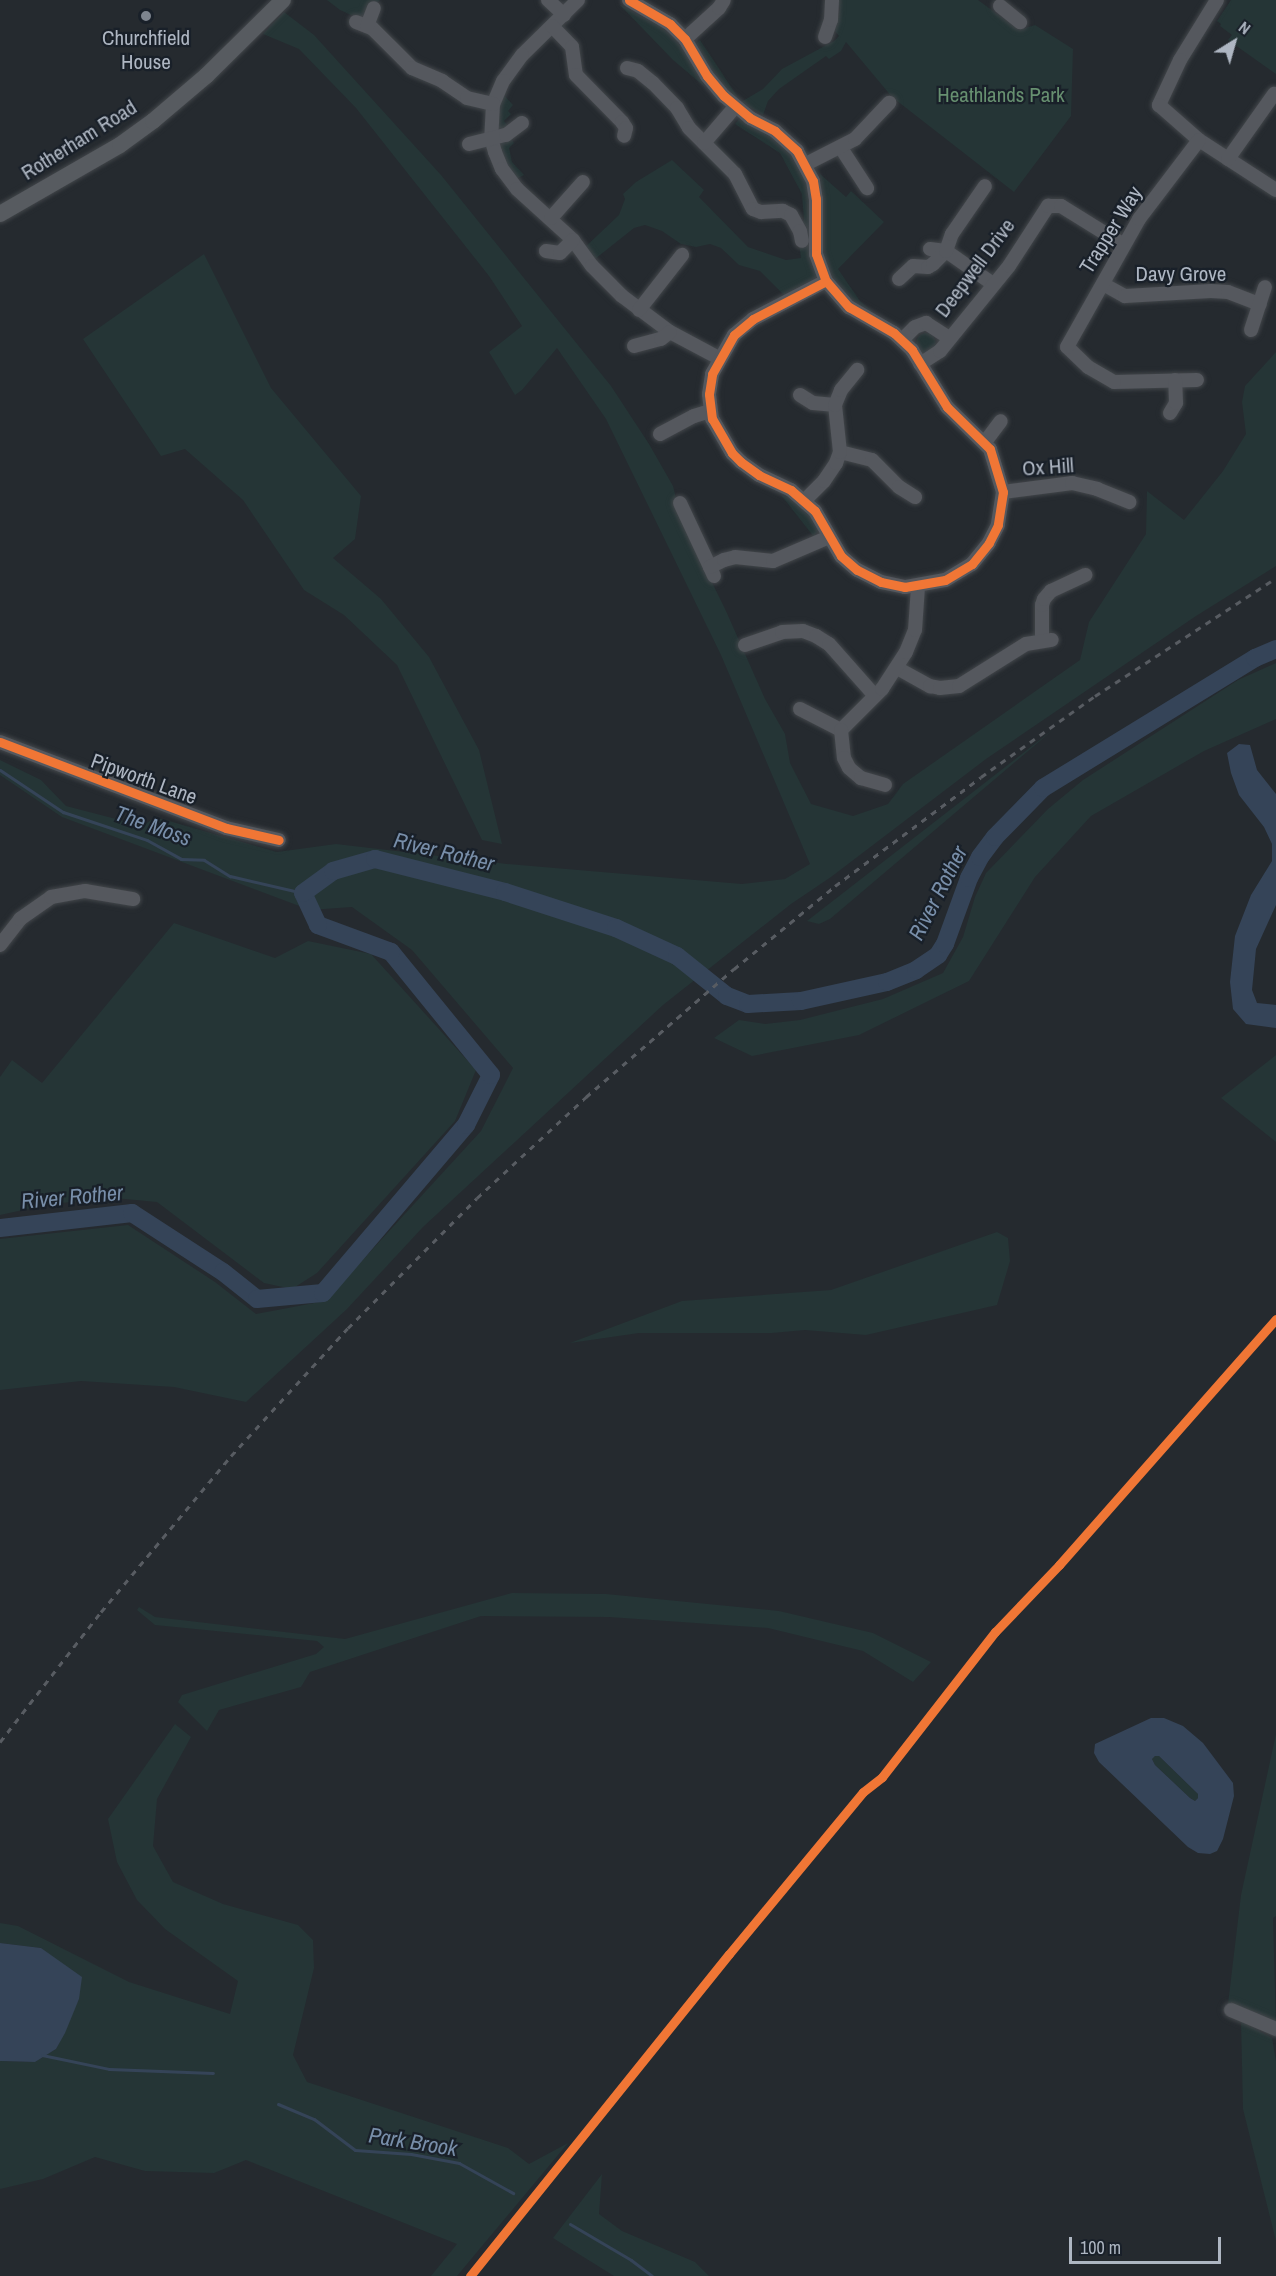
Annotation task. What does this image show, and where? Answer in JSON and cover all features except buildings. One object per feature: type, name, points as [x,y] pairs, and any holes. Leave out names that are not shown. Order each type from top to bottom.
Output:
[{"type":"main road","name":"Rotherham Road","points":[[0,214],[120,145],[153,121],[206,76],[283,0]]},
{"type":"street","points":[[548,0],[564,15]]},
{"type":"street","points":[[578,0],[509,71],[493,104],[491,138],[502,169],[513,184],[573,240],[608,283],[670,333],[719,358]]},
{"type":"street","points":[[629,0],[670,24],[685,39],[715,87],[735,107],[782,136],[806,164],[816,199],[816,254],[826,281],[849,307],[885,327],[902,340],[947,407],[985,442],[996,462],[1003,492],[998,525],[981,554],[954,576],[918,587],[881,582],[863,574],[841,556],[822,521],[804,501],[790,490],[759,475],[741,462],[719,434],[710,411],[712,374],[719,358],[741,327],[826,281]]},
{"type":"street","points":[[685,39],[719,8],[724,0]]},
{"type":"street","points":[[825,37],[831,20],[832,0]]},
{"type":"street","points":[[1217,0],[1180,60],[1159,105],[1199,140],[1276,190]]},
{"type":"street","points":[[999,2],[1020,22]]},
{"type":"street","points":[[374,8],[362,24],[385,41],[412,69],[441,81],[467,98],[493,104]]},
{"type":"street","points":[[552,26],[572,47],[576,75],[622,122],[626,128],[624,136]]},
{"type":"street","points":[[627,68],[638,71],[653,83],[704,143],[735,174],[753,209],[761,212],[783,211],[790,215],[800,231],[802,241]]},
{"type":"street","points":[[1228,159],[1275,94]]},
{"type":"street","points":[[806,164],[841,148],[871,125],[889,103]]},
{"type":"street","points":[[704,143],[735,107]]},
{"type":"street","points":[[469,144],[506,135],[522,123]]},
{"type":"street","name":"Trapper Way","points":[[1175,380],[1114,382],[1088,367],[1066,347],[1073,331],[1103,284],[1139,219],[1199,140]]},
{"type":"street","points":[[841,148],[867,188]]},
{"type":"street","points":[[551,218],[583,182]]},
{"type":"street","points":[[899,279],[913,267],[928,267],[946,251],[952,234],[985,186]]},
{"type":"street","name":"Deepwell Drive","points":[[920,364],[940,351],[1019,252],[1035,222],[1048,206],[1061,206],[1124,245]]},
{"type":"street","points":[[546,251],[560,253],[573,240]]},
{"type":"street","points":[[930,249],[946,251],[993,284]]},
{"type":"street","points":[[639,310],[682,255]]},
{"type":"street","name":"Davy Grove","points":[[1103,284],[1125,296],[1228,292],[1260,304]]},
{"type":"street","points":[[1251,330],[1265,287]]},
{"type":"street","name":"Deepwell Drive","points":[[902,340],[915,327],[926,323],[949,338]]},
{"type":"street","points":[[634,346],[661,339],[670,333]]},
{"type":"street","points":[[804,501],[830,473],[840,452],[835,405],[841,390],[857,370]]},
{"type":"street","points":[[1170,413],[1176,403],[1175,380],[1197,380]]},
{"type":"street","points":[[800,395],[813,403],[835,405]]},
{"type":"street","points":[[660,434],[694,416],[710,411]]},
{"type":"street","points":[[985,442],[1001,421]]},
{"type":"street","points":[[840,452],[872,460],[899,487],[915,497]]},
{"type":"street","name":"Ox Hill","points":[[1003,492],[1072,483],[1097,489],[1130,502]]},
{"type":"street","points":[[680,503],[712,571],[735,557],[773,561],[829,537]]},
{"type":"street","points":[[897,668],[930,686],[940,688],[959,686],[1016,650],[1047,640],[1041,605],[1044,599],[1051,591],[1085,575]]},
{"type":"street","points":[[841,730],[875,696],[897,668],[914,636],[918,612],[918,587]]},
{"type":"street","points":[[745,645],[782,632],[803,632],[816,636],[829,644],[875,696]]},
{"type":"street","points":[[800,709],[841,730]]},
{"type":"street","points":[[841,730],[844,758],[849,768],[861,778],[885,785]]},
{"type":"street","name":"Pipworth Lane","points":[[0,742],[226,828],[279,840]]},
{"type":"street","points":[[0,945],[20,920],[51,897],[85,891],[133,899]]},
{"type":"street","points":[[1231,2010],[1276,2029]]},
{"type":"green space","points":[[327,0],[380,0],[360,19],[340,10]]},
{"type":"green space","name":"Heathlands Park","points":[[838,0],[978,0],[1019,30],[1035,25],[1073,49],[1071,116],[1014,192],[892,97],[846,42],[841,51],[829,59],[826,56],[779,89],[768,101],[763,115],[741,102],[763,89],[782,69],[834,41],[839,36],[835,31],[840,9]]},
{"type":"green space","points":[[1231,0],[1276,0],[1276,74],[1228,40],[1232,35],[1217,21]]},
{"type":"green space","points":[[619,4],[661,27],[673,37],[683,49],[705,87],[673,60]]},
{"type":"green space","points":[[284,12],[314,35],[441,175],[611,386],[673,486],[682,521],[726,611],[765,699],[785,734],[790,763],[811,804],[853,816],[888,804],[903,784],[1080,660],[1089,622],[1146,534],[1147,491],[1184,520],[1223,471],[1246,434],[1242,402],[1245,386],[1276,352],[1276,566],[1196,616],[986,759],[831,877],[791,904],[663,1005],[423,1227],[347,1309],[246,1402],[174,1387],[81,1381],[0,1390],[0,1239],[128,1225],[215,1282],[256,1314],[325,1301],[481,1131],[513,1068],[412,950],[352,907],[310,910],[62,817],[0,775],[0,760],[41,780],[66,806],[143,826],[155,817],[277,852],[336,844],[507,864],[742,884],[785,879],[810,864],[721,655],[606,419],[557,348],[522,390],[515,395],[489,352],[522,326],[489,276],[356,108],[299,49],[263,34]]},
{"type":"green space","points":[[700,40],[739,99],[735,102],[712,73],[696,44]]},
{"type":"green space","points":[[503,94],[513,105],[508,111],[511,114],[504,121],[507,125],[504,128],[514,143],[509,148],[512,162],[524,175],[514,180],[499,145],[497,114]]},
{"type":"green space","points":[[744,113],[797,151],[816,215],[826,281],[790,301],[760,271],[739,265],[721,248],[710,244],[696,247],[681,244],[662,231],[645,225],[634,228],[590,263],[581,251],[619,215],[625,199],[623,194],[636,182],[672,160],[704,190],[699,197],[748,247],[786,260],[801,258],[797,227],[804,220],[802,194],[780,153],[735,124]]},
{"type":"green space","points":[[820,174],[846,197],[851,191],[884,222],[838,269],[860,301],[872,311],[870,314],[860,309],[831,279],[823,259]]},
{"type":"green space","points":[[204,254],[271,388],[361,496],[355,539],[333,558],[381,599],[429,657],[479,750],[502,844],[482,840],[397,665],[344,615],[304,590],[243,500],[185,449],[161,456],[83,339]]},
{"type":"green space","points":[[926,333],[933,336],[936,343],[933,350],[926,353],[919,350],[916,343],[919,336]]},
{"type":"green space","points":[[781,495],[790,498],[811,515],[819,529],[814,537]]},
{"type":"green space","points":[[1276,663],[1276,719],[1204,751],[1091,816],[1035,877],[969,981],[859,1035],[752,1056],[714,1038],[739,1020],[765,1024],[800,1020],[883,999],[943,973],[963,937],[975,897],[986,873],[1048,809],[1083,780],[1238,680]]},
{"type":"green space","points":[[1054,729],[830,919],[819,924],[807,921]]},
{"type":"green space","points":[[174,923],[275,958],[308,941],[371,954],[476,1070],[455,1121],[317,1273],[292,1289],[264,1283],[157,1202],[115,1198],[50,1204],[0,1215],[0,1077],[12,1060],[42,1083]]},
{"type":"green space","points":[[1276,1055],[1276,1142],[1221,1098]]},
{"type":"green space","points":[[997,1232],[1008,1238],[1010,1261],[997,1305],[866,1335],[805,1330],[772,1333],[639,1333],[570,1343],[682,1301],[831,1290]]},
{"type":"green space","points":[[512,1593],[606,1594],[779,1611],[873,1633],[931,1662],[913,1682],[863,1651],[768,1628],[609,1617],[481,1616],[310,1672],[301,1687],[219,1710],[207,1731],[178,1702],[182,1695],[316,1654],[324,1647],[317,1641],[155,1625],[137,1610],[139,1607],[155,1617],[345,1639]]},
{"type":"green space","points":[[175,1724],[191,1737],[157,1799],[153,1846],[173,1882],[223,1904],[298,1925],[313,1940],[314,1968],[293,2055],[307,2082],[508,2148],[529,2164],[568,2143],[457,2276],[431,2276],[457,2244],[246,2160],[214,2173],[145,2171],[95,2157],[43,2179],[0,2189],[0,2061],[35,2062],[56,2049],[79,1999],[41,1948],[0,1943],[0,1923],[18,1926],[129,1982],[230,2014],[238,1981],[165,1929],[137,1900],[117,1862],[108,1819]]},
{"type":"green space","points":[[1276,1734],[1276,1916],[1273,1918],[1276,2025],[1228,2004],[1241,1895]]},
{"type":"green space","points":[[1159,1756],[1198,1794],[1195,1801],[1155,1765],[1152,1759]]},
{"type":"green space","points":[[1241,2021],[1272,2038],[1276,2061],[1276,2241],[1243,2109]]},
{"type":"green space","points":[[602,2174],[599,2214],[622,2231],[695,2262],[709,2276],[614,2276],[553,2238]]},
{"type":"water","points":[[1239,744],[1250,745],[1257,770],[1276,794],[1276,905],[1256,949],[1252,990],[1257,1003],[1276,1005],[1276,1028],[1246,1024],[1233,1009],[1230,982],[1235,936],[1251,895],[1272,861],[1272,844],[1264,827],[1239,795],[1231,773],[1227,753]]},
{"type":"water","points":[[1151,1718],[1164,1718],[1183,1726],[1203,1743],[1233,1783],[1234,1796],[1223,1839],[1217,1851],[1210,1854],[1198,1853],[1188,1847],[1099,1762],[1094,1753],[1095,1744]],"holes":[[[1159,1756],[1198,1794],[1195,1801],[1155,1765],[1152,1759]]]},
{"type":"water","points":[[0,1943],[41,1948],[82,1977],[79,1999],[65,2033],[56,2049],[35,2062],[0,2061]]},
{"type":"waterway","name":"River Rother","points":[[0,1228],[132,1213],[223,1272],[257,1299],[323,1293],[466,1125],[491,1075],[391,952],[318,925],[303,893],[333,871],[375,859],[505,892],[616,928],[677,956],[727,996],[748,1004],[801,1001],[887,982],[916,970],[938,955],[945,944],[969,878],[980,857],[995,837],[1043,788],[1255,658],[1276,649]]},
{"type":"waterway","name":"The Moss","points":[[0,770],[63,812],[147,840],[181,859],[204,860],[230,876],[303,893]]},
{"type":"waterway","name":"Park Brook","points":[[42,2055],[109,2069],[213,2073]]},
{"type":"waterway","name":"Park Brook","points":[[278,2104],[314,2119],[355,2150],[411,2154],[459,2163],[513,2193]]},
{"type":"waterway","name":"Park Brook","points":[[570,2224],[631,2260],[652,2276]]},
{"type":"railway","points":[[0,1742],[101,1612],[231,1456],[348,1328],[477,1198],[586,1097],[734,969],[835,886],[981,777],[1095,696],[1276,578]]},
{"type":"cycle path","points":[[629,0],[670,24],[685,39],[707,76],[724,96],[750,118],[775,131],[797,151],[813,181],[816,199],[816,254],[826,281],[849,307],[894,333],[912,350],[947,407],[990,449],[1003,492],[998,525],[989,543],[972,564],[945,580],[905,587],[881,582],[857,570],[841,556],[815,511],[791,490],[759,475],[741,462],[732,453],[712,419],[709,394],[712,374],[734,335],[753,319],[826,281]]},
{"type":"cycle path","points":[[0,742],[226,828],[279,840]]},
{"type":"cycle path","points":[[470,2276],[729,1954],[863,1792],[882,1777],[995,1632],[1059,1565],[1276,1319]]},
{"type":"place","name":"Churchfield House","points":[[146,16]]}]
